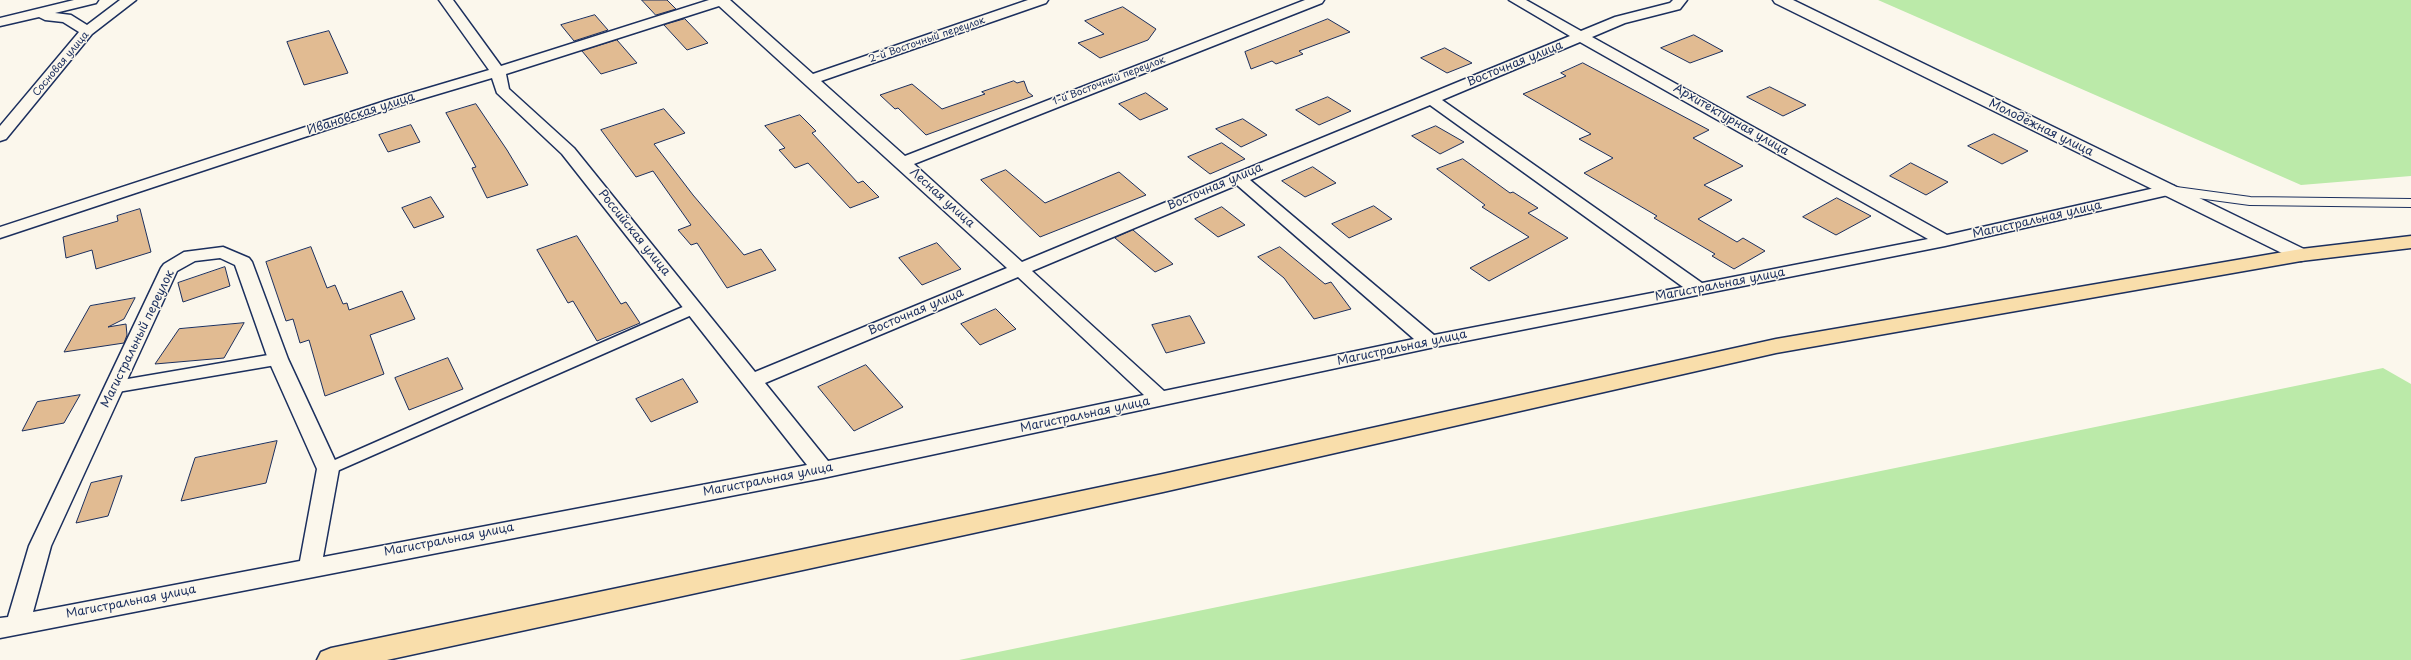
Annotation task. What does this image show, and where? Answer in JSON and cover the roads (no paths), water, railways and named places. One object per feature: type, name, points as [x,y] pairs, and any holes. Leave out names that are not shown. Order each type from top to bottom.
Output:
[{"type":"highway","points":[[331,660],[1155,485],[1776,346],[2301,255],[2411,242]]},
{"type":"street","points":[[0,22],[92,0]]},
{"type":"street","name":"Сосновая улица","points":[[0,136],[87,31],[129,0]]},
{"type":"street","name":"Российская улица","points":[[446,0],[498,72],[502,90],[568,151],[823,470]]},
{"type":"street","name":"Ивановская улица","points":[[0,233],[393,103],[498,72],[722,0]]},
{"type":"street","name":"Лесная улица","points":[[722,0],[812,79],[902,163],[1021,269],[1160,399]]},
{"type":"street","name":"2-й Восточный переулок","points":[[812,79],[1041,0]]},
{"type":"street","name":"1-й Восточный переулок","points":[[902,163],[1317,0]]},
{"type":"street","name":"Архитектурная улица","points":[[1516,0],[1584,36],[1945,241]]},
{"type":"street","name":"Восточная улица","points":[[752,381],[1021,269],[1236,177],[1620,20],[1675,6],[1680,0]]},
{"type":"street","name":"Молодёжная улица","points":[[1781,0],[2301,255]]},
{"type":"street","points":[[32,15],[66,18],[87,31]]},
{"type":"street","points":[[1430,98],[1698,289]]},
{"type":"street","points":[[1236,177],[1430,342]]},
{"type":"street","name":"Магистральная улица","points":[[9,626],[310,567],[823,470],[1430,342],[1945,241],[2168,190]]},
{"type":"street","name":"Магистральный переулок","points":[[9,626],[40,546],[170,268],[190,256],[223,252],[242,262],[278,359],[328,468]]},
{"type":"street","points":[[310,567],[328,468]]},
{"type":"lane","points":[[2168,190],[2250,201],[2411,203]]},
{"type":"lane","points":[[328,468],[694,308]]},
{"type":"lane","points":[[114,387],[278,359]]}]
